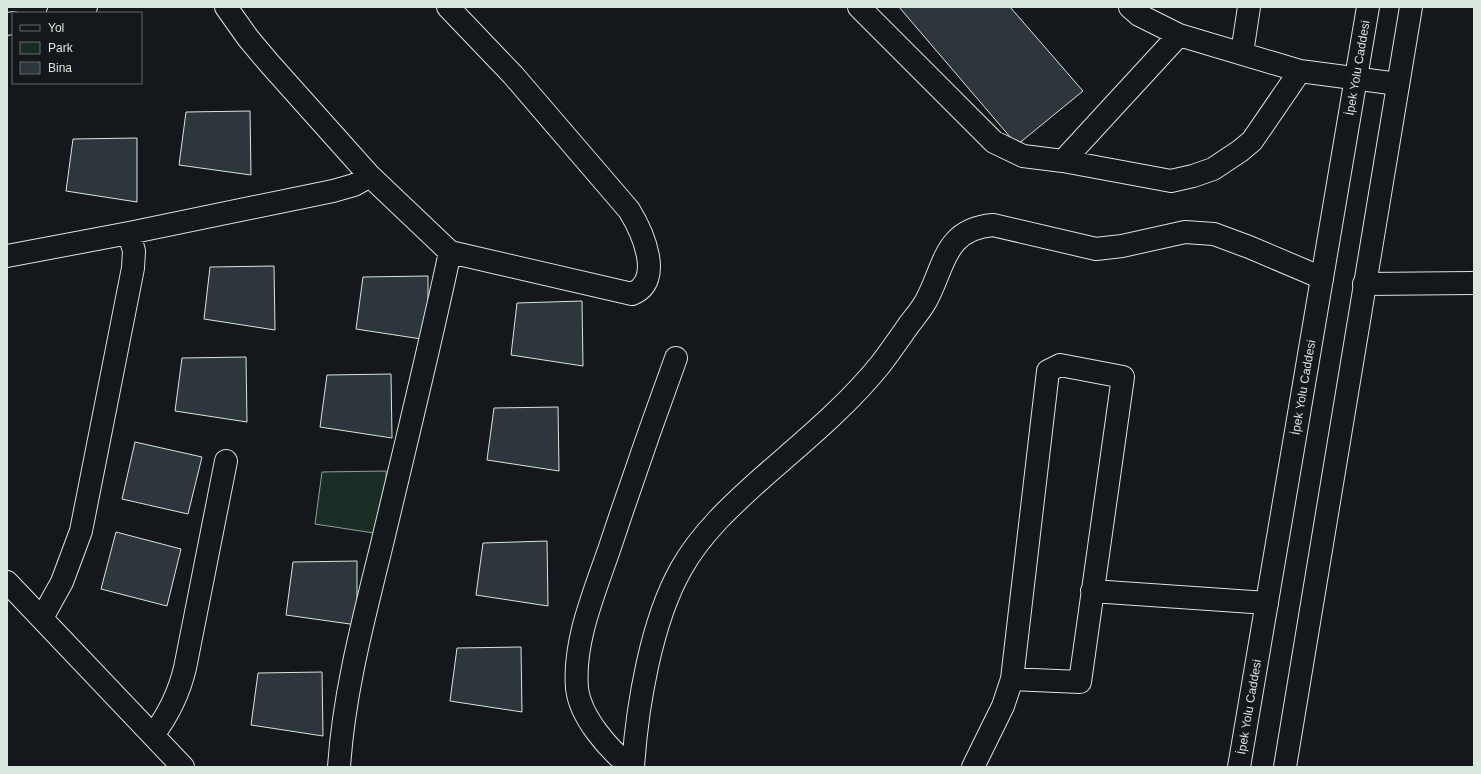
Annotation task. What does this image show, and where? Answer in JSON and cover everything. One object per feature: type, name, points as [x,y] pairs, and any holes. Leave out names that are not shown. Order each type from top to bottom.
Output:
[{"type":"main road","points":[[63,12],[86,7]]},
{"type":"main road","points":[[226,7],[248,38],[269,63],[370,176],[450,252],[632,294],[644,287],[648,276],[647,247],[629,210],[513,75],[448,7]]},
{"type":"main road","points":[[858,7],[994,142],[1023,156],[1063,161],[1172,181],[1193,176],[1213,168],[1227,161],[1252,141],[1300,71]]},
{"type":"main road","points":[[1130,7],[1139,15],[1179,35],[1300,71],[1398,84]]},
{"type":"main road","points":[[1242,53],[1249,7]]},
{"type":"main road","name":"İpek Yolu Caddesi","points":[[1239,767],[1368,7]]},
{"type":"main road","points":[[1285,767],[1411,7]]},
{"type":"main road","points":[[1063,161],[1179,35]]},
{"type":"main road","points":[[7,256],[129,233],[344,189],[370,176]]},
{"type":"main road","points":[[632,767],[636,732],[655,637],[667,599],[681,569],[707,531],[734,503],[843,405],[880,364],[926,302],[949,248],[958,238],[968,231],[980,226],[993,226],[1096,249],[1122,246],[1186,232],[1214,234],[1322,278]]},
{"type":"main road","points":[[42,618],[62,582],[81,531],[133,268],[134,251],[129,233]]},
{"type":"main road","points":[[339,767],[345,714],[355,656],[429,350],[450,252]]},
{"type":"main road","points":[[1364,284],[1474,283]]},
{"type":"main road","points":[[632,767],[616,754],[597,732],[582,704],[577,689],[580,651],[590,606],[676,358]]},
{"type":"main road","points":[[973,767],[1003,706],[1012,679],[1048,371],[1060,365],[1123,377],[1080,682],[1012,679]]},
{"type":"main road","points":[[153,735],[172,707],[182,681],[226,461]]},
{"type":"main road","points":[[7,582],[183,767]]},
{"type":"main road","points":[[1092,591],[1266,603]]},
{"type":"green space","points":[[386,471],[387,535],[315,524],[322,472]]},
{"type":"building","points":[[899,7],[1010,7],[1083,91],[1017,145]]},
{"type":"building","points":[[250,111],[251,175],[179,165],[186,112]]},
{"type":"building","points":[[137,138],[137,202],[66,191],[73,139]]},
{"type":"building","points":[[274,266],[275,330],[204,319],[210,267]]},
{"type":"building","points":[[428,276],[428,340],[356,329],[363,277]]},
{"type":"building","points":[[582,301],[583,366],[511,355],[517,303]]},
{"type":"building","points":[[246,357],[247,422],[175,411],[182,358]]},
{"type":"building","points":[[391,374],[392,438],[320,427],[327,375]]},
{"type":"building","points":[[558,407],[559,471],[487,460],[494,408]]},
{"type":"building","points":[[135,442],[202,457],[188,514],[122,499]]},
{"type":"building","points":[[116,532],[181,549],[167,606],[101,589]]},
{"type":"building","points":[[547,541],[548,606],[476,595],[483,543]]},
{"type":"building","points":[[357,561],[357,625],[286,615],[293,562]]},
{"type":"building","points":[[521,647],[522,712],[450,701],[457,648]]},
{"type":"building","points":[[322,672],[323,736],[251,725],[258,673]]}]
